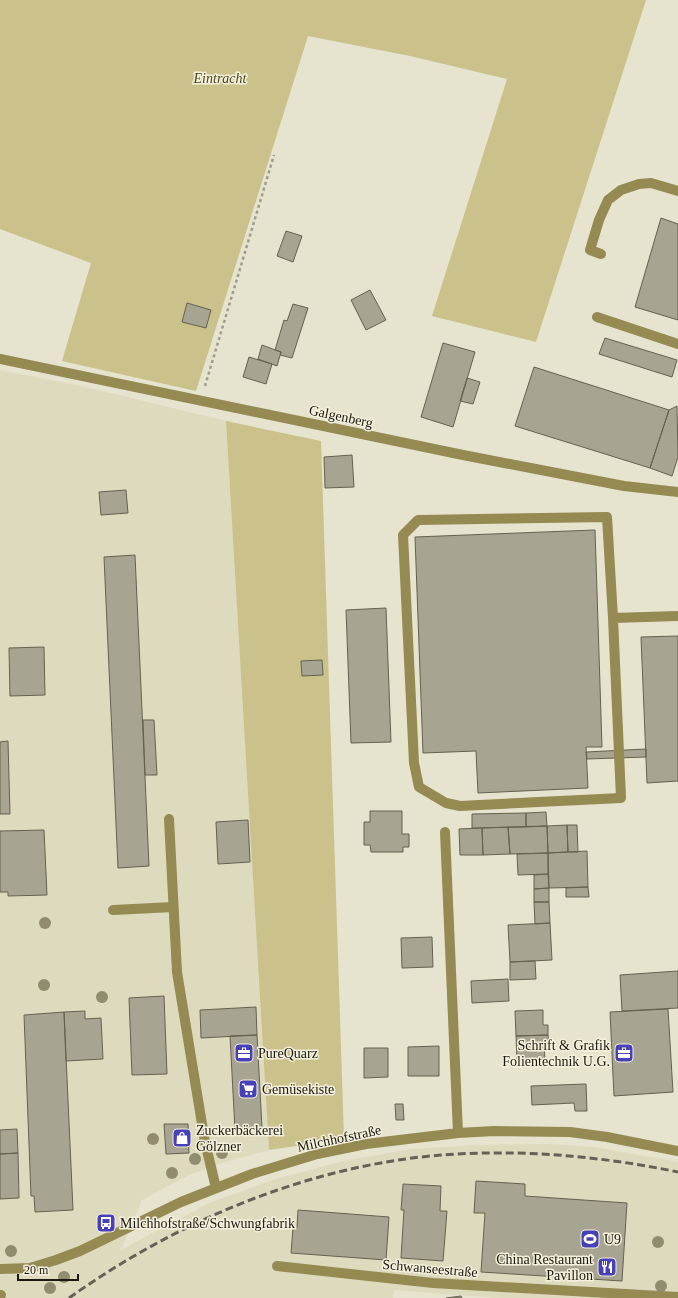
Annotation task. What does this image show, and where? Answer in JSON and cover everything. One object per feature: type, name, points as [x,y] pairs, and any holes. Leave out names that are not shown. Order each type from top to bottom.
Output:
[{"type":"street","points":[[601,254],[590,250],[599,220],[608,200],[621,190],[639,184],[651,183],[678,192]]},
{"type":"street","points":[[597,317],[678,344]]},
{"type":"street","name":"Galgenberg","points":[[0,359],[462,455],[624,486],[678,492]]},
{"type":"street","points":[[606,516],[613,618],[621,798],[460,806],[446,803],[419,787],[414,763],[403,535],[418,520],[606,516]]},
{"type":"street","points":[[613,618],[678,616]]},
{"type":"street","points":[[169,818],[177,972],[205,1142],[216,1188]]},
{"type":"street","points":[[445,832],[458,1133]]},
{"type":"street","points":[[113,910],[173,906]]},
{"type":"street","name":"Milchhofstraße","points":[[0,1269],[30,1268],[56,1260],[80,1251],[180,1202],[252,1174],[317,1154],[366,1144],[458,1133],[494,1131],[570,1132],[607,1136],[678,1150]]},
{"type":"street","name":"Schwanseestraße","points":[[277,1266],[433,1283],[678,1297]]},
{"type":"path","points":[[203,392],[274,155]]},
{"type":"shaded area","points":[[0,370],[86,387],[226,421],[269,1150],[215,1165],[187,1176],[142,1200],[121,1250],[211,1202],[276,1179],[343,1161],[411,1149],[476,1145],[551,1144],[594,1147],[678,1162],[678,1298],[499,1298],[394,1290],[393,1298],[0,1298]]},
{"type":"green space","name":"Eintracht","points":[[0,0],[646,0],[536,342],[432,316],[507,79],[410,56],[308,36],[196,391],[62,361],[91,263],[0,229]]},
{"type":"green space","points":[[226,421],[321,441],[344,1139],[269,1150]]},
{"type":"building","points":[[661,218],[678,224],[678,320],[635,307]]},
{"type":"building","points":[[286,231],[302,236],[293,262],[277,256]]},
{"type":"building","points":[[370,290],[386,320],[366,330],[351,300]]},
{"type":"building","points":[[187,303],[211,310],[206,328],[182,322]]},
{"type":"building","points":[[293,304],[308,308],[292,358],[280,355],[281,352],[275,350],[284,320],[287,321]]},
{"type":"building","points":[[605,338],[677,360],[672,377],[599,354]]},
{"type":"building","points":[[443,343],[475,352],[453,427],[421,417]]},
{"type":"building","points":[[262,345],[281,352],[277,366],[258,359]]},
{"type":"building","points":[[249,357],[272,364],[266,384],[243,377]]},
{"type":"building","points":[[534,367],[669,410],[650,468],[515,426]]},
{"type":"building","points":[[467,378],[480,382],[473,404],[460,401]]},
{"type":"building","points":[[677,406],[678,457],[672,476],[650,468],[669,410]]},
{"type":"building","points":[[352,455],[354,487],[325,488],[324,457]]},
{"type":"building","points":[[126,490],[128,513],[101,515],[99,492]]},
{"type":"building","points":[[595,530],[602,747],[586,747],[588,788],[478,793],[476,751],[423,753],[415,537]]},
{"type":"building","points":[[135,555],[149,866],[118,868],[104,557]]},
{"type":"building","points":[[386,608],[391,742],[351,743],[346,610]]},
{"type":"building","points":[[678,636],[678,781],[647,783],[641,637]]},
{"type":"building","points":[[44,647],[45,695],[10,696],[9,648]]},
{"type":"building","points":[[322,660],[323,675],[302,676],[301,661]]},
{"type":"building","points":[[143,720],[154,720],[157,775],[145,775]]},
{"type":"building","points":[[8,741],[10,814],[0,814],[0,742]]},
{"type":"building","points":[[646,749],[646,757],[587,759],[586,752]]},
{"type":"building","points":[[370,811],[402,811],[402,834],[409,834],[409,847],[403,847],[403,852],[371,852],[370,845],[364,845],[364,822],[370,822]]},
{"type":"building","points":[[546,812],[547,826],[526,827],[526,813]]},
{"type":"building","points":[[526,813],[526,827],[472,828],[472,814]]},
{"type":"building","points":[[248,820],[250,862],[218,864],[216,822]]},
{"type":"building","points":[[567,825],[577,825],[578,852],[568,852]]},
{"type":"building","points":[[567,825],[568,852],[548,853],[547,826]]},
{"type":"building","points":[[547,826],[548,853],[510,854],[508,827]]},
{"type":"building","points":[[508,827],[510,854],[483,855],[482,828]]},
{"type":"building","points":[[482,828],[483,855],[460,855],[459,829]]},
{"type":"building","points":[[44,830],[47,895],[8,896],[8,892],[0,892],[0,831]]},
{"type":"building","points":[[587,851],[588,887],[549,888],[548,853]]},
{"type":"building","points":[[548,853],[548,874],[518,875],[517,854]]},
{"type":"building","points":[[548,874],[549,888],[534,889],[534,875]]},
{"type":"building","points":[[588,887],[589,897],[566,897],[566,888]]},
{"type":"building","points":[[549,888],[549,902],[534,902],[534,889]]},
{"type":"building","points":[[534,902],[549,902],[550,923],[535,924]]},
{"type":"building","points":[[550,923],[552,960],[510,962],[508,925]]},
{"type":"building","points":[[432,937],[433,967],[402,968],[401,938]]},
{"type":"building","points":[[535,961],[536,979],[510,980],[510,962]]},
{"type":"building","points":[[678,971],[678,1008],[622,1011],[620,975]]},
{"type":"building","points":[[508,979],[509,1001],[472,1003],[471,981]]},
{"type":"building","points":[[164,996],[167,1074],[132,1075],[129,998]]},
{"type":"building","points":[[256,1007],[257,1035],[201,1038],[200,1010]]},
{"type":"building","points":[[668,1009],[673,1092],[614,1096],[610,1012]]},
{"type":"building","points":[[543,1010],[543,1025],[548,1025],[548,1035],[516,1036],[515,1011]]},
{"type":"building","points":[[85,1011],[85,1019],[101,1018],[103,1059],[66,1061],[64,1012]]},
{"type":"building","points":[[64,1012],[73,1210],[35,1212],[34,1196],[31,1196],[24,1015]]},
{"type":"building","points":[[257,1035],[262,1128],[235,1130],[230,1036]]},
{"type":"building","points":[[548,1035],[549,1045],[544,1045],[545,1061],[517,1062],[516,1036]]},
{"type":"building","points":[[439,1046],[439,1076],[408,1076],[408,1047]]},
{"type":"building","points":[[364,1048],[388,1048],[388,1077],[364,1078]]},
{"type":"building","points":[[586,1084],[587,1111],[575,1111],[574,1103],[532,1105],[531,1086]]},
{"type":"building","points":[[395,1104],[403,1104],[404,1120],[396,1120]]},
{"type":"building","points":[[164,1124],[188,1124],[189,1153],[166,1154]]},
{"type":"building","points":[[17,1129],[18,1153],[0,1154],[0,1130]]},
{"type":"building","points":[[18,1153],[19,1198],[0,1199],[0,1154]]},
{"type":"building","points":[[476,1181],[525,1184],[525,1196],[627,1203],[622,1281],[481,1272],[485,1213],[474,1213]]},
{"type":"building","points":[[403,1184],[441,1186],[440,1211],[447,1211],[443,1261],[401,1258],[404,1210],[401,1210]]},
{"type":"building","points":[[298,1210],[389,1217],[386,1260],[291,1253],[293,1228],[297,1228]]},
{"type":"building","points":[[461,1296],[462,1298],[446,1298]]},
{"type":"railway","points":[[69,1298],[111,1270],[154,1245],[199,1222],[246,1202],[293,1185],[342,1171],[391,1161],[441,1155],[501,1153],[560,1155],[590,1158],[649,1166],[678,1172]]},
{"type":"place","name":"PureQuarz","points":[[244,1053]]},
{"type":"place","name":"Schrift & Grafik Folientechnik U.G.","points":[[624,1053]]},
{"type":"place","name":"Gemüsekiste","points":[[248,1089]]},
{"type":"place","name":"Zuckerbäckerei Gölzner","points":[[182,1138]]},
{"type":"place","name":"Milchhofstraße/Schwungfabrik","points":[[106,1223]]},
{"type":"place","name":"U9","points":[[590,1239]]},
{"type":"place","name":"China Restaurant Pavillon","points":[[607,1267]]}]
